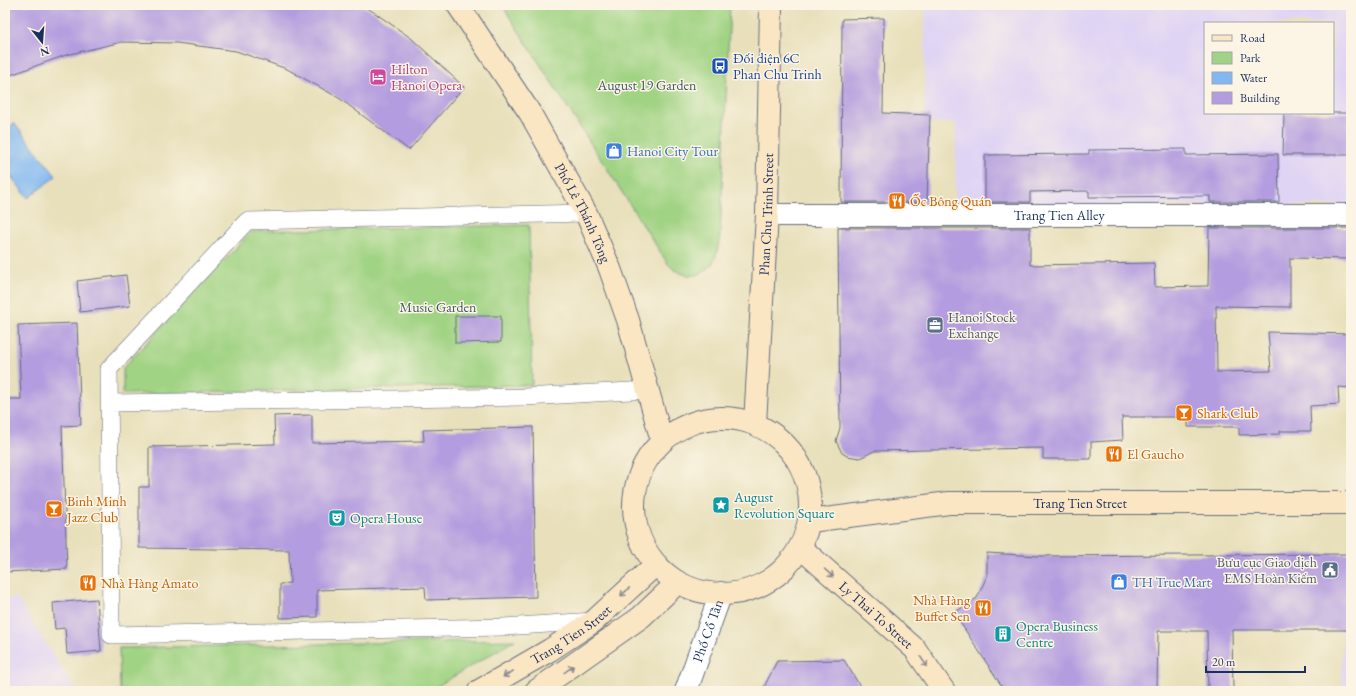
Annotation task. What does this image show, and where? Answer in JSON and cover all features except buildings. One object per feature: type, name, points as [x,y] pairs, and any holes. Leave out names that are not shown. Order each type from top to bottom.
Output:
[{"type":"main road","name":"Phố Lê Thánh Tông","points":[[458,5],[530,113],[586,213],[610,269],[628,320],[662,441]]},
{"type":"main road","name":"Phan Chu Trinh Street","points":[[755,423],[768,215],[771,5]]},
{"type":"main road","points":[[716,417],[736,418],[755,423],[774,434],[789,448],[801,465],[808,486],[811,505],[810,521],[800,547],[784,568],[762,584],[741,590],[721,593],[698,590],[677,583],[654,566],[641,543],[636,523],[635,493],[644,465],[662,441],[678,430],[703,420],[716,417]]},
{"type":"main road","name":"Trang Tien Street","points":[[810,521],[949,503],[1351,503]]},
{"type":"main road","name":"Ly Thai To Street","points":[[800,547],[915,649],[944,691]]},
{"type":"main road","name":"Trang Tien Street","points":[[479,691],[550,650],[594,621],[654,566]]},
{"type":"main road","name":"Trang Tien Street","points":[[536,691],[549,684],[641,617],[677,583]]},
{"type":"street","name":"Trang Tien Alley","points":[[768,215],[1351,215]]},
{"type":"street","name":"Phố Cổ Tân","points":[[686,691],[721,593]]},
{"type":"lane","points":[[586,213],[247,221],[109,369],[112,635],[503,627],[594,621]]},
{"type":"lane","points":[[110,403],[525,397],[648,390]]},
{"type":"shaded area","points":[[925,5],[1351,5],[1351,205],[955,205],[956,123],[924,122]]},
{"type":"shaded area","points":[[1343,554],[1351,554],[1351,691],[1342,691]]},
{"type":"shaded area","points":[[17,598],[76,691],[5,691],[5,599]]},
{"type":"green space","name":"August 19 Garden","points":[[502,5],[730,5],[720,236],[718,248],[712,265],[704,272],[693,275],[682,274],[668,264]]},
{"type":"green space","name":"Music Garden","points":[[529,225],[532,385],[123,394],[123,368],[252,231]]},
{"type":"green space","points":[[515,640],[429,691],[120,691],[119,648]]},
{"type":"water","points":[[14,123],[56,176],[28,198],[5,169],[5,131]]},
{"type":"place","name":"Đối diện 6C Phan Chu Trinh","points":[[720,66]]},
{"type":"place","name":"Hilton Hanoi Opera","points":[[378,77]]},
{"type":"place","name":"Hanoi City Tour","points":[[614,151]]},
{"type":"place","name":"Ốc Bông Quán","points":[[897,201]]},
{"type":"place","name":"Hanoi Stock Exchange","points":[[935,325]]},
{"type":"place","name":"Shark Club","points":[[1184,413]]},
{"type":"place","name":"El Gaucho","points":[[1114,454]]},
{"type":"place","name":"August Revolution Square","points":[[721,505]]},
{"type":"place","name":"Binh Minh Jazz Club","points":[[54,509]]},
{"type":"place","name":"Opera House","points":[[337,518]]},
{"type":"place","name":"Bưu cục Giao dịch EMS Hoàn Kiếm","points":[[1330,570]]},
{"type":"place","name":"TH True Mart","points":[[1119,582]]},
{"type":"place","name":"Nhà Hàng Amato","points":[[88,583]]},
{"type":"place","name":"Nhà Hàng Buffet Sen","points":[[983,608]]},
{"type":"place","name":"Opera Business Centre","points":[[1003,634]]}]
